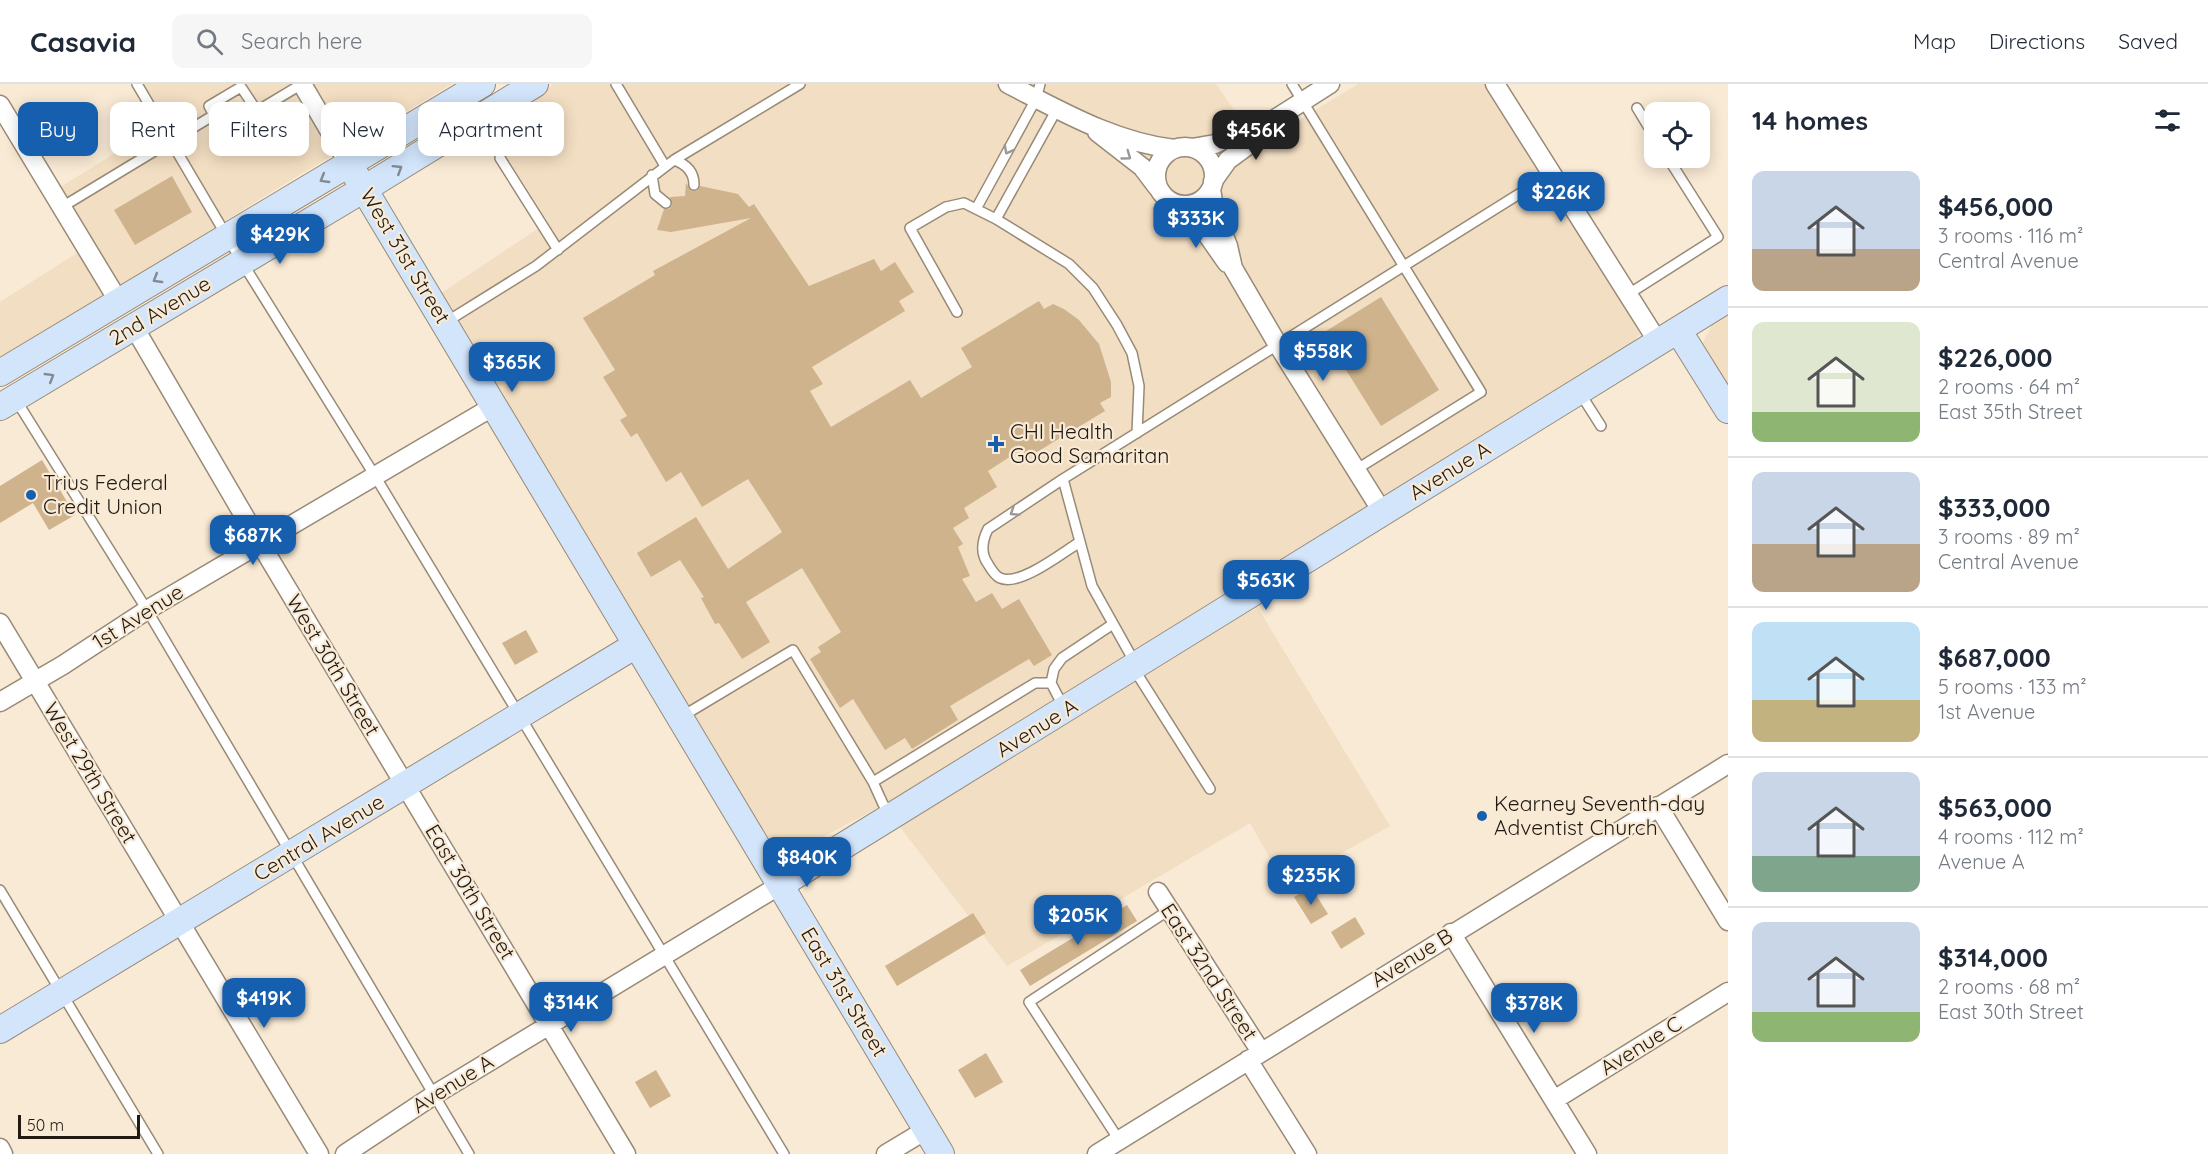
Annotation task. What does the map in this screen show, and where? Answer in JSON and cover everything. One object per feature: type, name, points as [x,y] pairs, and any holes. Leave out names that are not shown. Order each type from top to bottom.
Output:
[{"type":"street","name":"West 31st Street","points":[[302,84],[636,645]]},
{"type":"street","name":"2nd Avenue","points":[[8,402],[535,84]]},
{"type":"street","points":[[1008,84],[1038,91],[1057,109],[1091,127],[1141,144],[1183,149],[1208,158],[1213,170],[1215,214],[1228,246],[1233,268],[1278,345],[1383,513]]},
{"type":"street","points":[[1158,189],[1155,177],[1164,155],[1183,149],[1215,144],[1252,126],[1272,121],[1330,84]]},
{"type":"street","points":[[1495,84],[1627,295],[1668,336],[1728,410]]},
{"type":"street","name":"2nd Avenue","points":[[0,372],[350,164],[467,88]]},
{"type":"street","points":[[0,105],[118,302]]},
{"type":"street","points":[[1177,204],[1188,205],[1200,201],[1228,160],[1258,138],[1272,121]]},
{"type":"street","points":[[1091,127],[1142,167],[1166,199],[1177,204],[1199,223],[1224,261],[1233,268]]},
{"type":"street","name":"Avenue A","points":[[345,1154],[434,1095],[892,818],[1728,299]]},
{"type":"street","name":"West 30th Street","points":[[134,327],[260,543],[406,785]]},
{"type":"street","name":"1st Avenue","points":[[0,702],[147,610],[494,406]]},
{"type":"street","name":"West 29th Street","points":[[0,623],[319,1154]]},
{"type":"street","name":"Central Avenue","points":[[0,1030],[636,645]]},
{"type":"street","name":"East 31st Street","points":[[636,645],[941,1154]]},
{"type":"street","name":"Avenue B","points":[[1097,1154],[1451,933],[1728,764]]},
{"type":"street","name":"East 30th Street","points":[[406,785],[626,1154]]},
{"type":"street","points":[[1658,806],[1728,921]]},
{"type":"street","name":"East 32nd Street","points":[[1158,892],[1254,1056],[1307,1154]]},
{"type":"street","points":[[1451,933],[1587,1154]]},
{"type":"street","name":"Avenue C","points":[[1554,1100],[1728,992]]},
{"type":"street","points":[[886,1154],[926,1130]]},
{"type":"street","points":[[0,1149],[3,1154]]},
{"type":"lane","points":[[137,84],[148,102]]},
{"type":"lane","points":[[197,125],[214,115],[209,106],[241,87],[257,111],[302,84]]},
{"type":"lane","points":[[616,84],[665,166]]},
{"type":"lane","points":[[444,323],[536,266],[665,166],[800,84]]},
{"type":"lane","points":[[1292,84],[1481,392],[1357,470]]},
{"type":"lane","points":[[976,209],[1038,91]]},
{"type":"lane","points":[[1637,108],[1644,120]]},
{"type":"lane","points":[[996,219],[1057,109]]},
{"type":"lane","points":[[62,207],[146,156]]},
{"type":"lane","points":[[180,156],[784,1154]]},
{"type":"lane","points":[[500,158],[558,250]]},
{"type":"lane","points":[[674,160],[681,162],[689,169],[694,185]]},
{"type":"lane","points":[[1627,295],[1718,237],[1674,168]]},
{"type":"lane","points":[[1080,542],[1030,573],[1010,580],[999,578],[985,560],[982,549],[983,539],[988,529],[1063,479],[1551,174]]},
{"type":"lane","points":[[652,175],[655,194],[666,203]]},
{"type":"lane","points":[[957,312],[910,228],[946,207],[964,203],[996,219],[1069,264],[1093,288],[1117,325],[1131,353],[1139,386],[1137,433]]},
{"type":"lane","points":[[1578,391],[1600,426]]},
{"type":"lane","points":[[8,402],[147,610],[469,1154]]},
{"type":"lane","points":[[1063,479],[1092,586],[1135,667],[1210,789]]},
{"type":"lane","points":[[1065,710],[1052,683],[1054,669],[1062,658],[1113,624]]},
{"type":"lane","points":[[680,718],[793,650],[873,782],[892,818]]},
{"type":"lane","points":[[873,782],[1035,683],[1052,683]]},
{"type":"lane","points":[[0,890],[158,1154]]},
{"type":"lane","points":[[1119,1140],[1029,1002],[1169,910]]},
{"type":"shaded area","points":[[135,84],[452,84],[418,102],[406,111],[406,102],[321,102],[321,156],[331,156],[0,360],[0,302],[77,253],[46,196],[111,156],[197,156],[197,102],[145,102]]},
{"type":"shaded area","name":"CHI Health Good Samaritan","points":[[554,84],[1216,84],[1258,145],[1358,84],[1490,84],[1640,334],[1632,343],[1244,585],[1390,826],[1285,885],[1250,823],[1007,966],[883,805],[806,846],[780,848],[765,836],[431,300],[548,222],[506,156],[564,156],[564,102],[525,102]]},
{"type":"shaded area","points":[[1728,316],[1728,392],[1700,348],[1712,325]]},
{"type":"building","points":[[172,176],[192,212],[135,245],[114,210]]},
{"type":"building","points":[[686,183],[692,191],[697,191],[700,186],[738,194],[749,207],[754,204],[809,286],[874,259],[881,271],[895,262],[914,292],[899,301],[905,311],[812,367],[823,384],[810,391],[831,427],[910,380],[921,398],[972,367],[961,348],[1039,301],[1044,309],[1053,304],[1064,309],[1079,320],[1099,344],[1111,382],[1111,397],[1100,403],[1105,411],[1027,458],[1022,449],[988,471],[997,487],[964,508],[969,518],[953,528],[963,544],[958,547],[970,576],[962,579],[976,602],[992,593],[1002,609],[1019,599],[1052,655],[1034,666],[1029,659],[950,706],[958,720],[912,749],[905,738],[885,750],[853,699],[840,708],[810,659],[821,652],[818,647],[841,632],[802,568],[746,602],[770,642],[742,659],[719,623],[715,624],[701,598],[704,597],[680,560],[651,577],[637,553],[696,517],[728,569],[782,532],[748,479],[702,507],[681,472],[666,482],[637,433],[631,437],[620,420],[627,416],[603,377],[615,370],[583,318],[655,275],[653,271],[751,218],[671,232],[657,230],[664,209],[669,209],[672,205],[670,197],[685,196]]},
{"type":"building","points":[[1381,297],[1439,390],[1381,426],[1323,333]]},
{"type":"building","name":"Trius Federal Credit Union","points":[[42,460],[75,515],[49,530],[33,503],[0,523],[0,486]]},
{"type":"building","points":[[526,630],[538,652],[515,665],[502,643]]},
{"type":"building","points":[[1311,887],[1328,914],[1311,924],[1294,897]]},
{"type":"building","points":[[1127,905],[1137,921],[1030,986],[1020,970]]},
{"type":"building","points":[[973,913],[986,933],[897,986],[885,966]]},
{"type":"building","points":[[1355,917],[1365,934],[1341,949],[1331,932]]},
{"type":"building","points":[[986,1053],[1003,1082],[975,1098],[958,1070]]},
{"type":"building","points":[[656,1070],[671,1096],[650,1108],[635,1082]]},
{"type":"place","name":"CHI Health Good Samaritan","points":[[996,444]]},
{"type":"place","name":"Trius Federal Credit Union","points":[[31,495]]},
{"type":"place","name":"Kearney Seventh-day Adventist Church","points":[[1482,816]]}]
